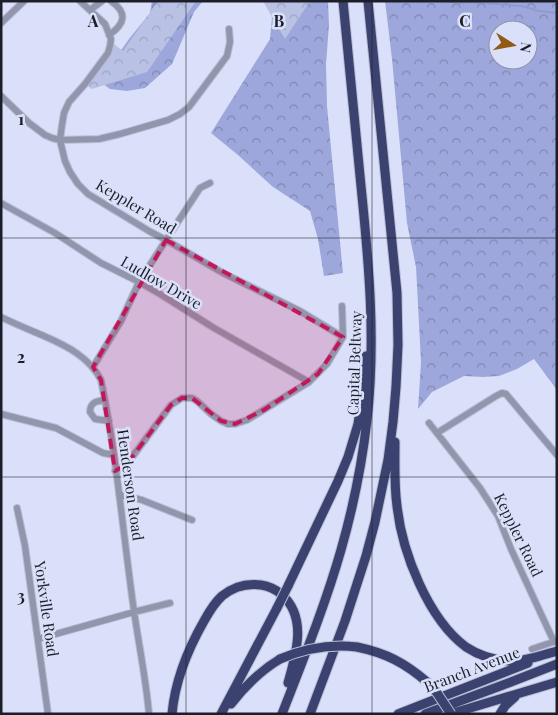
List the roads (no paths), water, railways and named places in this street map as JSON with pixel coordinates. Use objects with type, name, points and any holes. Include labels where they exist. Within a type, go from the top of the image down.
[{"type":"highway","name":"Capital Beltway","points":[[281,714],[332,580],[344,541],[356,486],[367,419],[372,323],[368,258],[343,1]]},
{"type":"highway","points":[[368,1],[397,283],[395,488],[405,546],[412,566],[432,606],[455,637],[467,648],[484,656],[520,661],[556,646]]},
{"type":"highway","points":[[223,714],[288,586],[348,457],[358,424],[363,384],[368,324],[368,258]]},
{"type":"highway","points":[[311,714],[357,588],[375,522],[388,460],[397,368]]},
{"type":"highway","points":[[172,714],[176,689],[189,652],[198,632],[216,602],[234,588],[242,585],[257,584],[271,588],[286,599],[294,611],[298,625],[297,651],[281,714]]},
{"type":"highway","name":"Branch Avenue","points":[[398,714],[556,646]]},
{"type":"highway","points":[[223,714],[243,688],[267,667],[280,659],[318,647],[357,647],[386,655],[402,663],[413,670],[438,693],[451,714],[557,682]]},
{"type":"highway","points":[[425,714],[557,664]]},
{"type":"highway","points":[[500,714],[505,706],[521,693]]},
{"type":"street","points":[[1,23],[24,1]]},
{"type":"street","points":[[80,1],[105,24],[110,35]]},
{"type":"street","points":[[90,10],[102,1]]},
{"type":"street","name":"Keppler Road","points":[[111,1],[122,12],[121,24],[110,35],[108,53],[70,102],[64,113],[60,140],[65,161],[78,184],[88,194],[148,231],[223,274],[300,311],[344,337]]},
{"type":"street","points":[[1,96],[40,132],[60,140],[99,139],[168,120],[189,107],[227,56],[230,42],[229,29]]},
{"type":"street","points":[[93,367],[120,321],[139,282],[200,188],[210,183]]},
{"type":"street","name":"Ludlow Drive","points":[[1,204],[55,233],[100,263],[178,304],[214,328],[309,382]]},
{"type":"street","points":[[115,471],[126,464],[170,406],[182,398],[192,398],[221,421],[235,424],[247,420],[309,382],[327,364],[344,337],[342,306]]},
{"type":"street","name":"Henderson Road","points":[[1,317],[78,353],[93,367],[101,380],[120,494],[134,612],[149,714]]},
{"type":"street","points":[[437,433],[502,393],[506,394],[557,455]]},
{"type":"street","points":[[105,400],[95,402],[90,412],[96,419],[109,421]]},
{"type":"street","points":[[1,414],[56,428],[103,453],[114,456]]},
{"type":"street","name":"Keppler Road","points":[[429,423],[480,488],[498,516],[511,549],[556,646]]},
{"type":"street","points":[[120,494],[142,500],[192,520]]},
{"type":"street","name":"Yorkville Road","points":[[18,508],[48,714]]},
{"type":"street","points":[[38,640],[170,603]]},
{"type":"street","points":[[532,649],[556,646]]},
{"type":"waterway","points":[[446,1],[522,6],[539,11],[557,13]]}]
